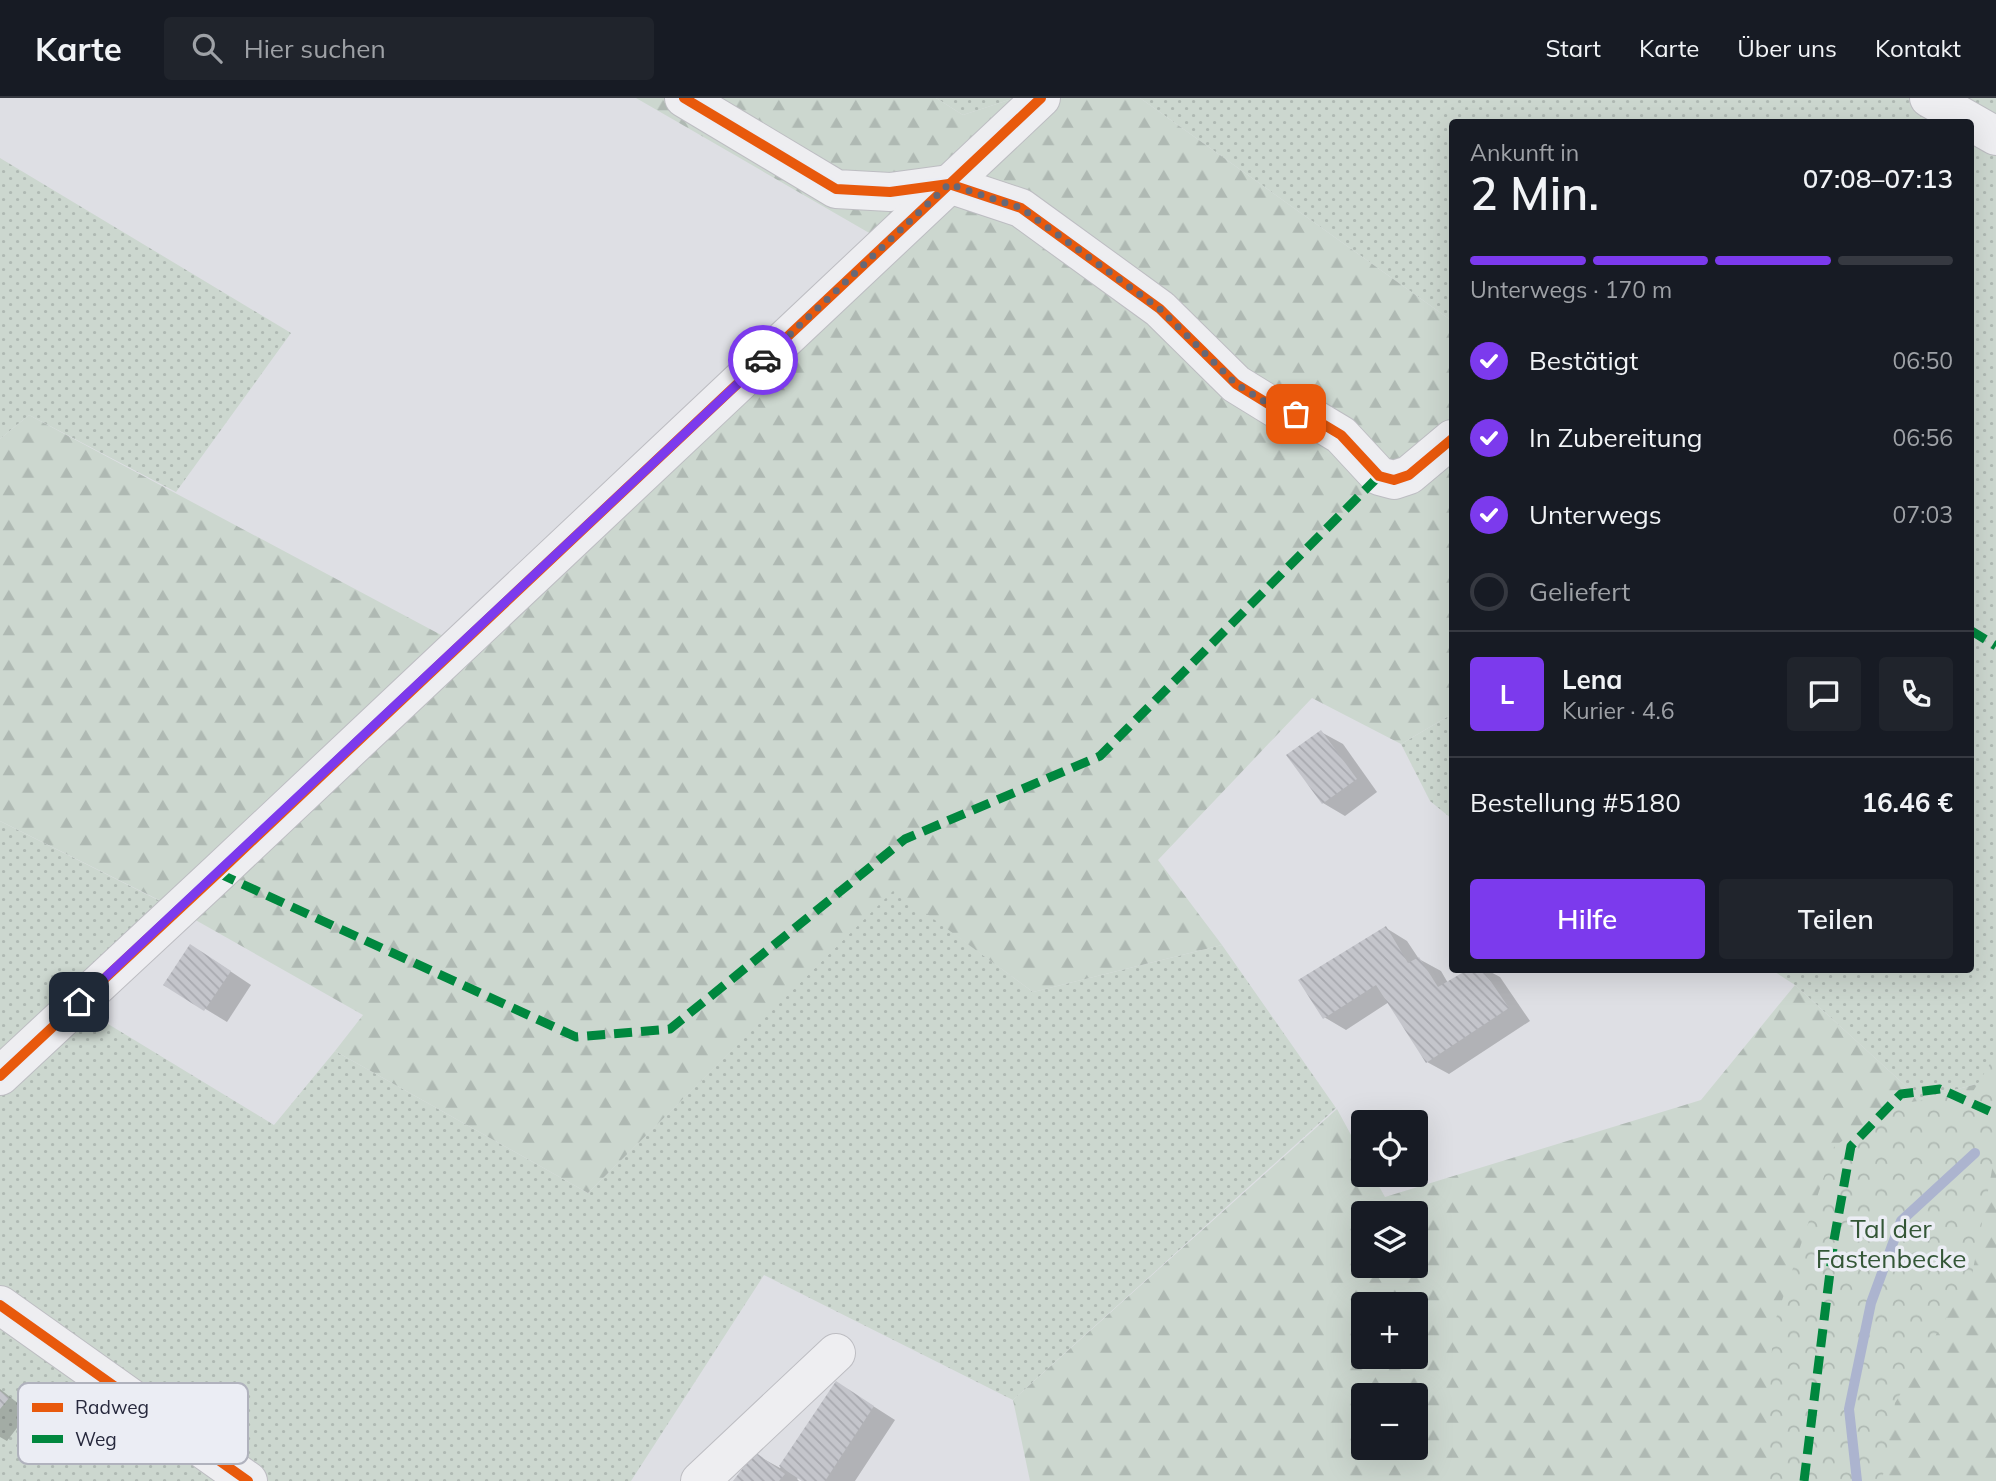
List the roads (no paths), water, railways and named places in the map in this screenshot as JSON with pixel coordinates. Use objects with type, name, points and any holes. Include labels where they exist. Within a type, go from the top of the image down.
[{"type":"street","points":[[684,98],[836,189],[890,192],[949,184],[1021,208],[1160,309],[1236,384],[1275,408],[1316,420],[1341,435],[1379,476],[1394,480],[1409,475],[1449,442]]},
{"type":"street","points":[[0,1076],[1041,98]]},
{"type":"street","points":[[1929,98],[1966,119]]},
{"type":"street","points":[[1974,124],[1996,136]]},
{"type":"street","points":[[0,1306],[109,1383]]},
{"type":"street","points":[[699,1481],[836,1353]]},
{"type":"street","points":[[223,1464],[247,1481]]},
{"type":"waterway","points":[[1857,1481],[1849,1409],[1871,1303],[1901,1221],[1975,1153]]},
{"type":"park label","name":"Tal der Fastenbecke","points":[[1891,1244]]}]
